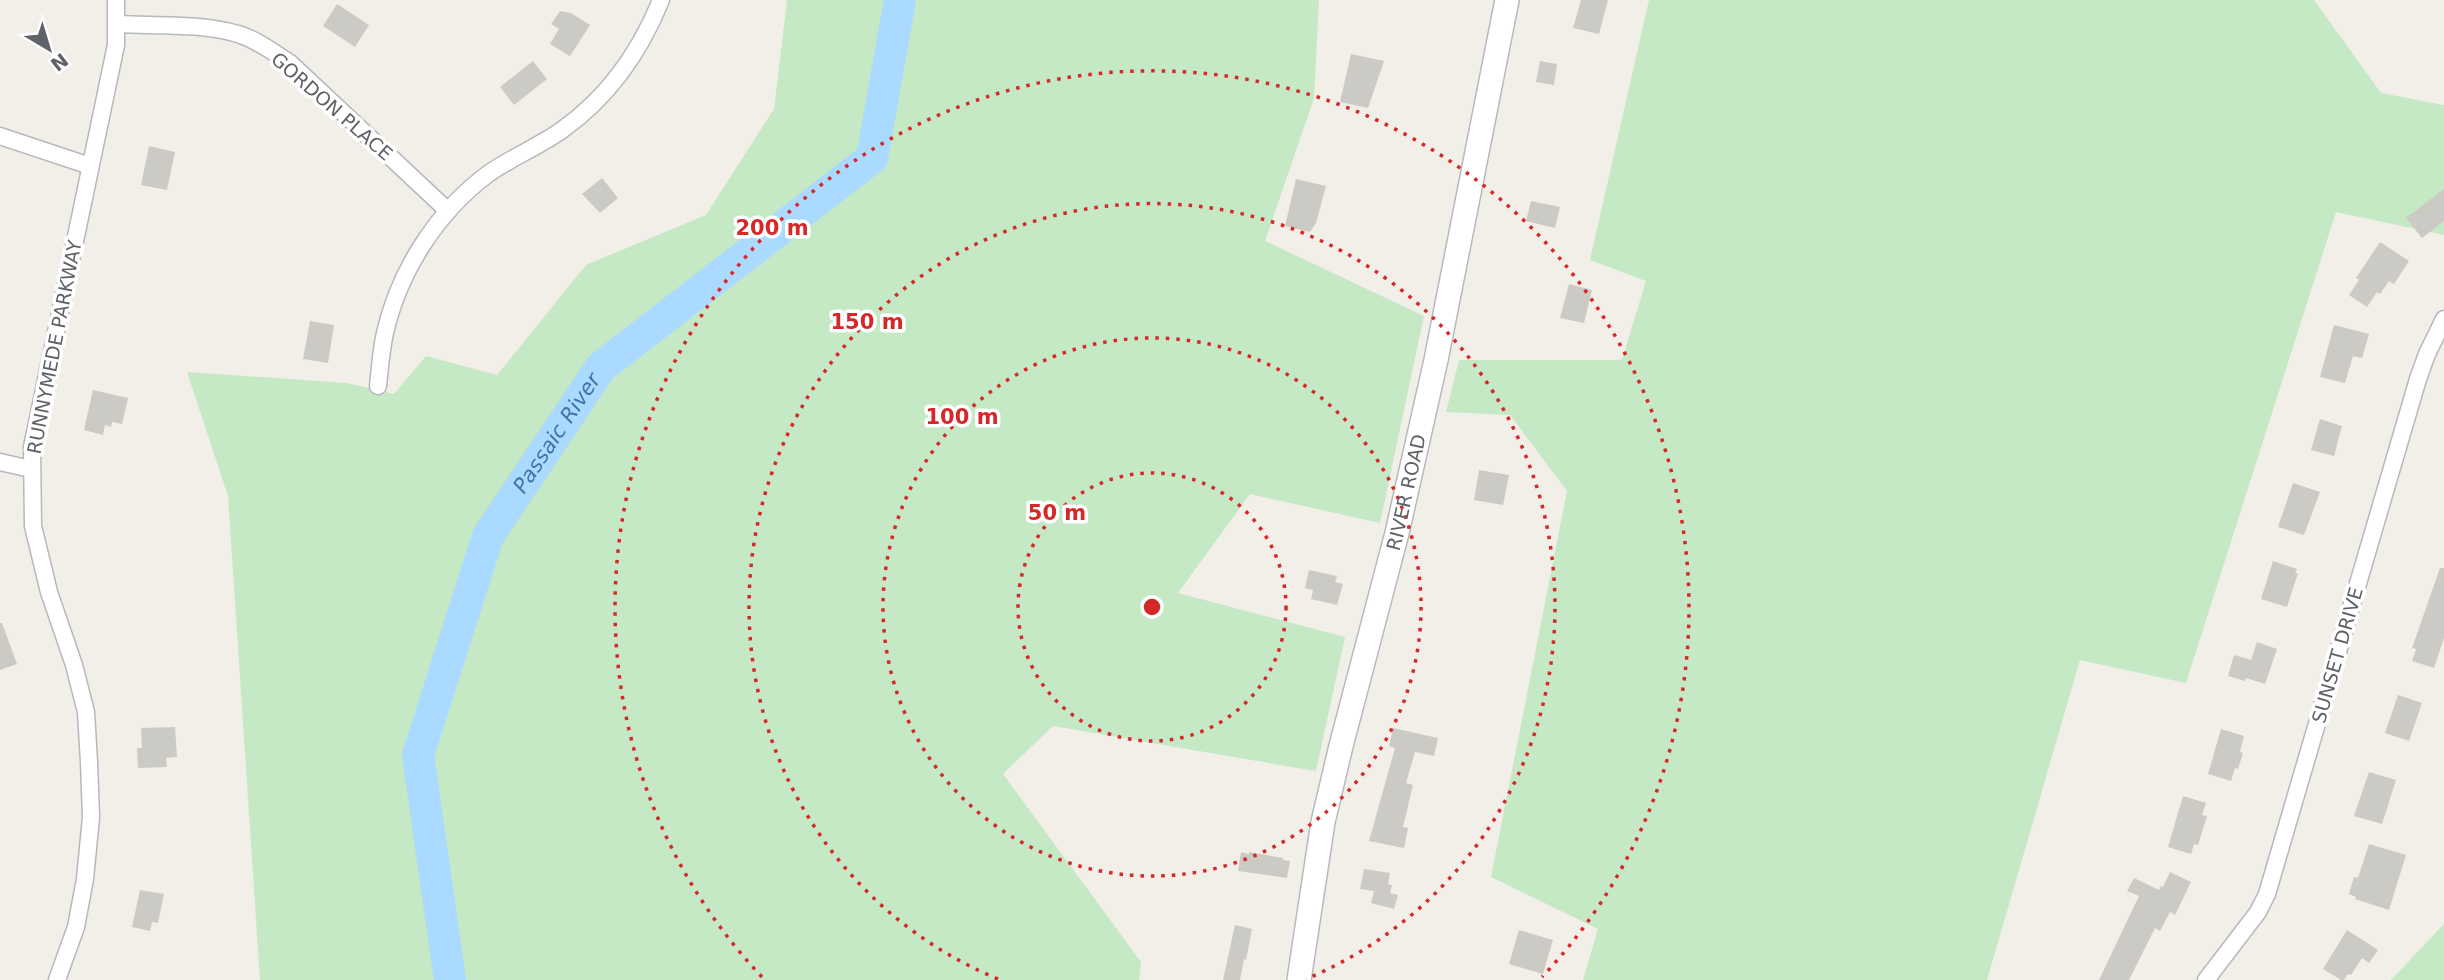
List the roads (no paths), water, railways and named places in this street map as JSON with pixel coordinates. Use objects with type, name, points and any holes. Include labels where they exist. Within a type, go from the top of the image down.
[{"type":"street","name":"RUNNYMEDE PARKWAY","points":[[57,980],[76,927],[92,817],[83,700],[49,592],[33,526],[32,447],[116,45],[116,0]]},
{"type":"street","points":[[378,386],[384,335],[400,287],[428,237],[448,211],[487,175],[562,130],[606,91],[640,44],[661,0]]},
{"type":"street","name":"RIVER ROAD","points":[[1299,980],[1323,822],[1397,533],[1436,360],[1507,0]]},
{"type":"street","name":"GORDON PLACE","points":[[117,24],[216,29],[240,34],[263,46],[290,63],[448,211]]},
{"type":"street","points":[[0,136],[90,166]]},
{"type":"street","name":"SUNSET DRIVE","points":[[2206,980],[2258,912],[2266,894],[2418,379],[2444,319]]},
{"type":"street","points":[[0,462],[31,469]]},
{"type":"waterway","name":"Passaic River","points":[[450,980],[418,755],[488,536],[601,367],[872,158],[900,0]]}]
